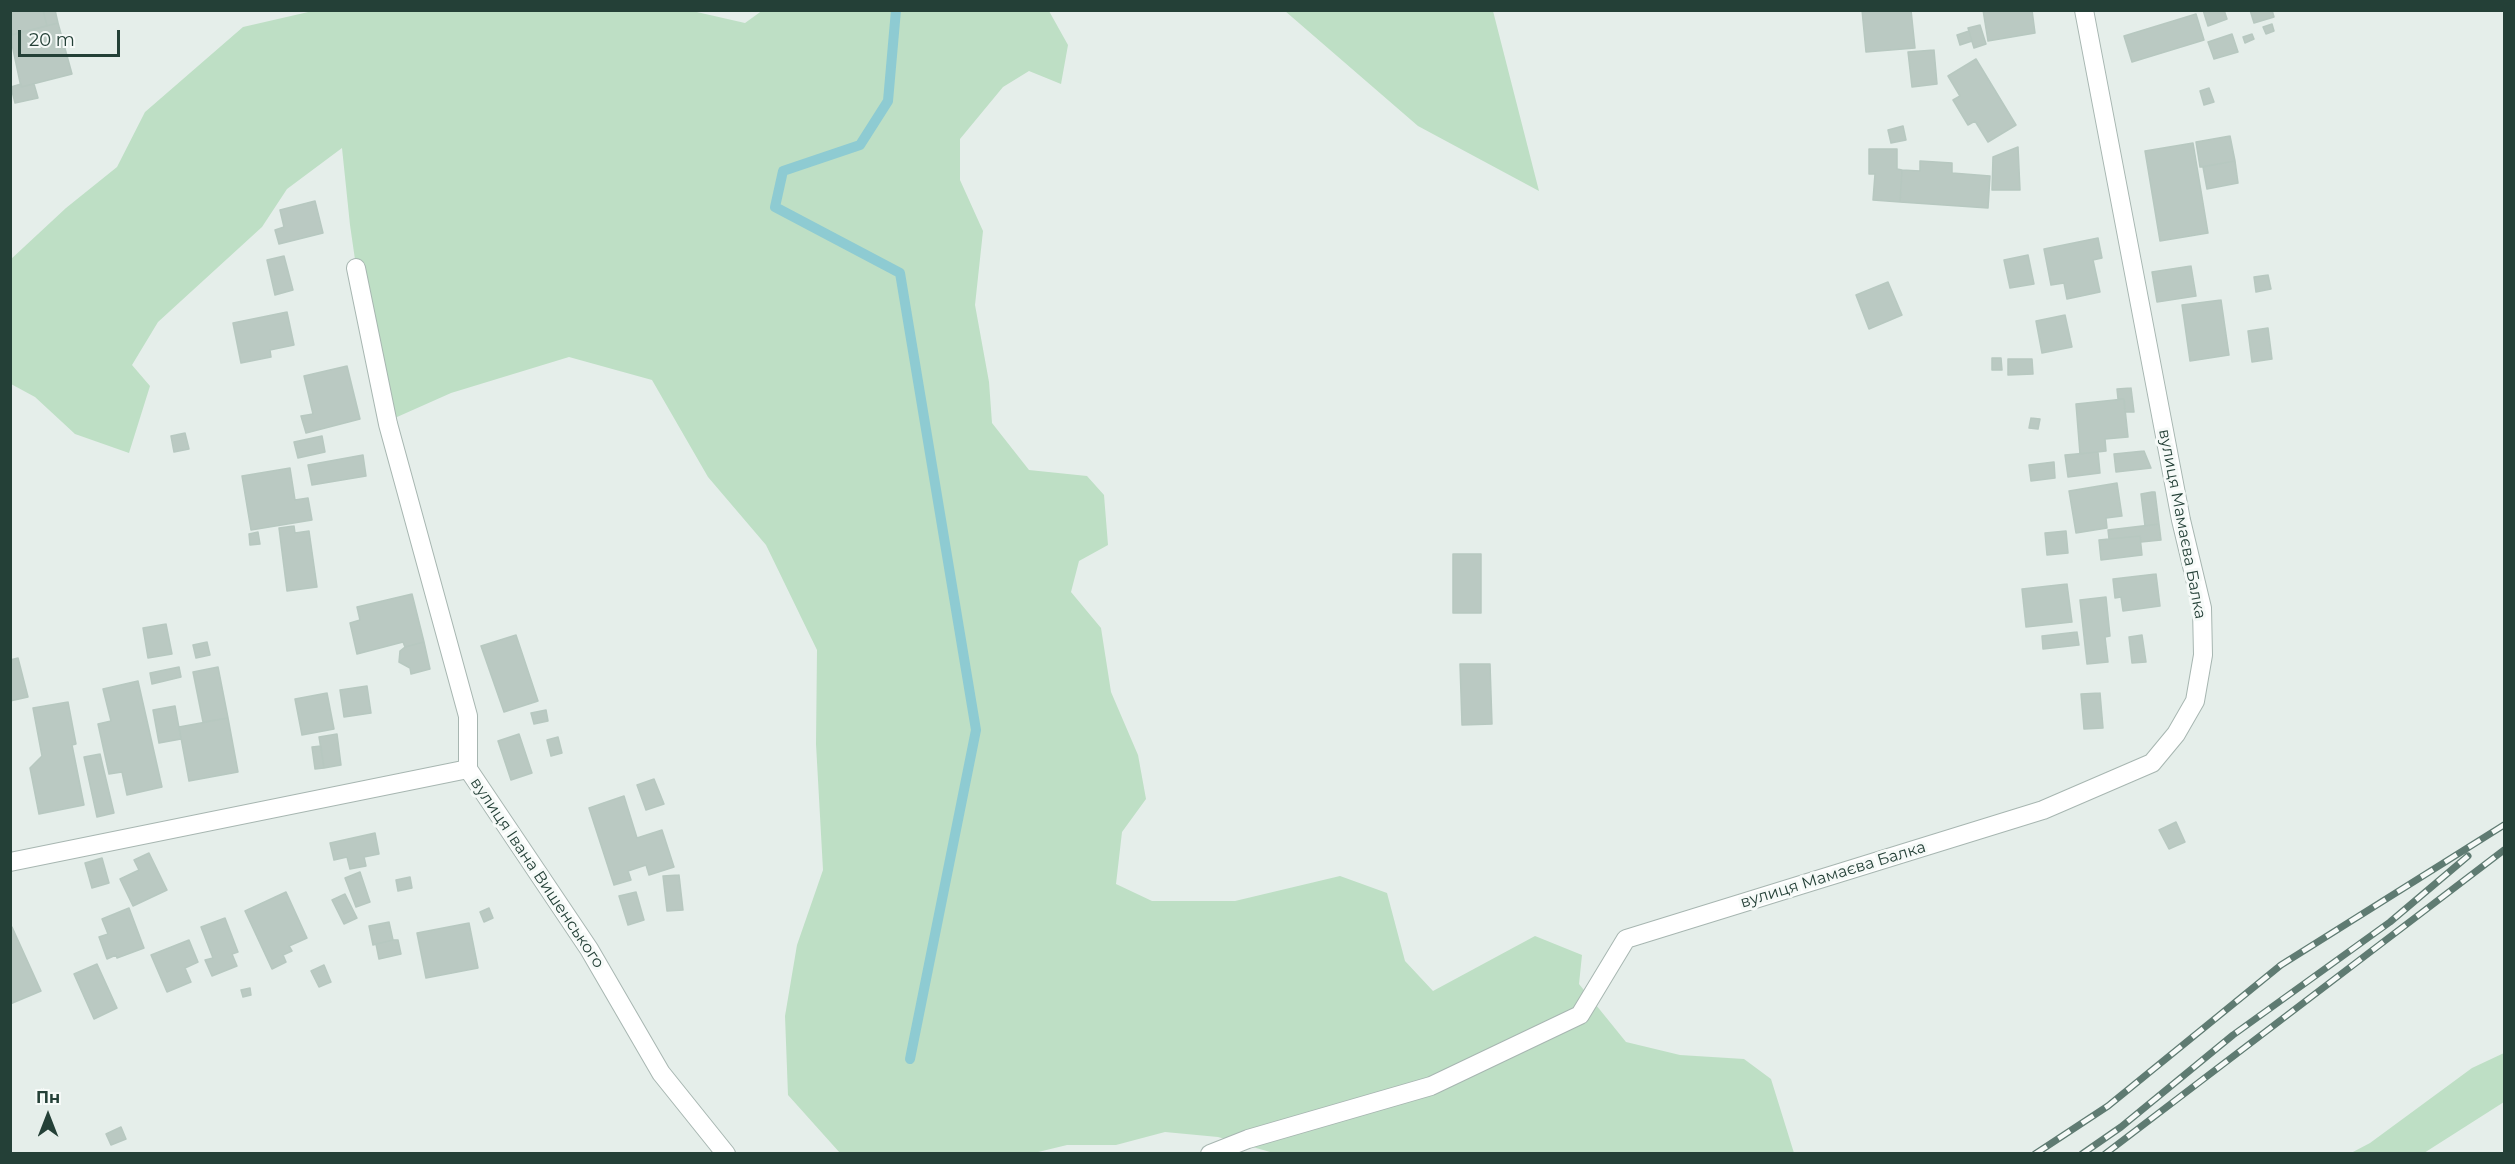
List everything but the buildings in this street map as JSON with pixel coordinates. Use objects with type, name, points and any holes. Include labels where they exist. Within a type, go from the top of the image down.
[{"type":"street","name":"вулиця Мамаєва Балка","points":[[1210,1154],[1248,1139],[1431,1086],[1580,1015],[1626,939],[2043,810],[2152,763],[2176,734],[2195,701],[2203,655],[2202,608],[2181,520],[2084,10]]},
{"type":"street","points":[[356,267],[388,424],[468,716],[468,769]]},
{"type":"street","name":"вулиця Івана Вишенського","points":[[10,862],[468,769],[589,949],[662,1073],[726,1154]]},
{"type":"green space","points":[[317,10],[688,10],[745,23],[763,10],[1049,11],[1068,45],[1061,84],[1029,71],[1003,87],[960,139],[960,180],[983,231],[975,305],[989,382],[992,423],[1029,470],[1087,476],[1104,495],[1108,545],[1079,561],[1071,592],[1101,628],[1111,692],[1138,755],[1146,799],[1122,832],[1116,884],[1152,901],[1235,901],[1340,876],[1387,893],[1405,961],[1433,991],[1535,936],[1582,955],[1579,984],[1626,1042],[1680,1055],[1744,1059],[1771,1079],[1794,1153],[1277,1154],[1218,1137],[1165,1132],[1116,1145],[1067,1145],[1034,1153],[840,1153],[788,1095],[785,1016],[797,945],[823,870],[816,744],[817,650],[766,545],[708,477],[652,380],[569,357],[451,393],[379,425],[350,225],[342,148],[287,189],[262,227],[158,322],[132,365],[150,386],[129,453],[75,434],[35,397],[11,384],[10,260],[66,208],[117,167],[145,112],[243,27]]},
{"type":"green space","points":[[1285,11],[1493,11],[1539,191],[1418,126]]},
{"type":"green space","points":[[2504,1053],[2504,1102],[2424,1153],[2351,1153],[2370,1143],[2472,1068]]},
{"type":"waterway","points":[[896,10],[888,101],[860,145],[783,171],[775,207],[900,273],[976,730],[910,1059]]},
{"type":"railway","points":[[2035,1154],[2108,1106],[2281,965],[2504,825]]},
{"type":"railway","points":[[2105,1154],[2504,850]]},
{"type":"railway","points":[[2082,1154],[2121,1127],[2233,1035],[2390,922],[2468,856]]}]
